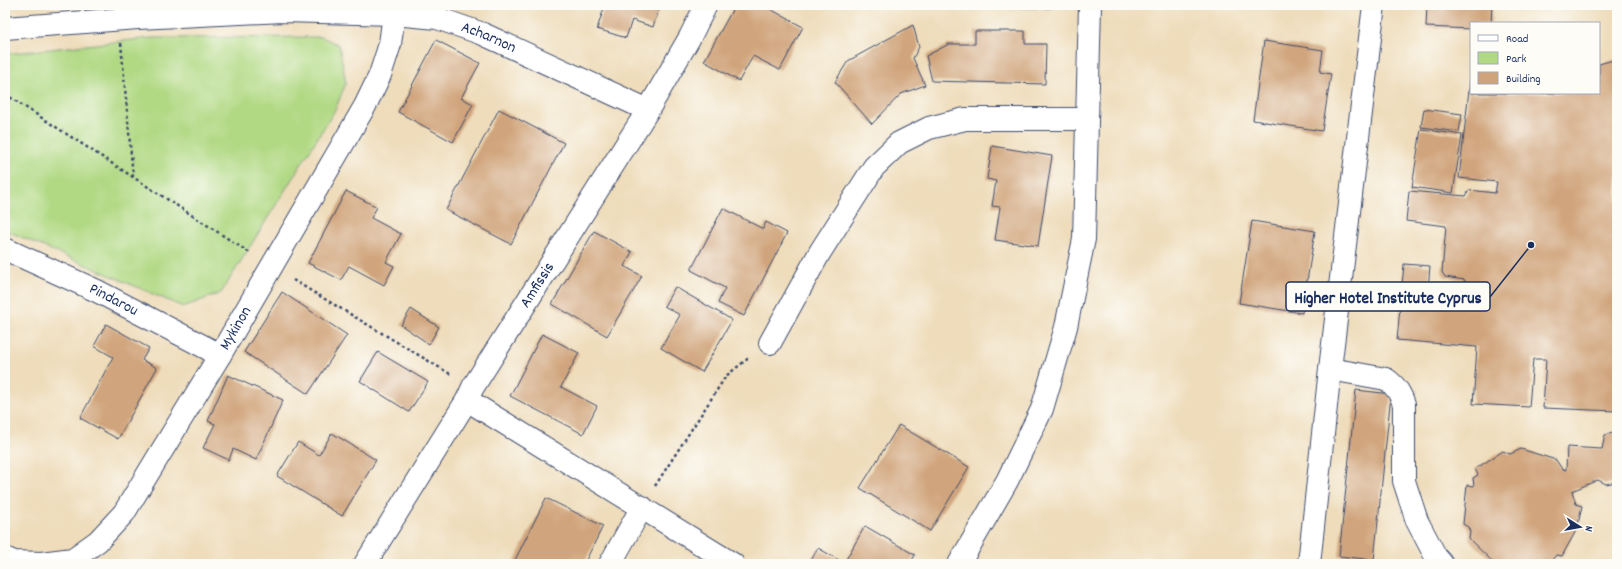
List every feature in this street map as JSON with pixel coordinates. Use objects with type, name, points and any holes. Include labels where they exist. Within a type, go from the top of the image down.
[{"type":"street","name":"Amfissis","points":[[365,564],[648,110],[690,37],[706,5]]},
{"type":"street","points":[[959,564],[1007,481],[1042,408],[1063,334],[1084,239],[1090,5]]},
{"type":"street","points":[[1309,564],[1330,368],[1374,5]]},
{"type":"street","name":"Acharnon","points":[[5,28],[119,19],[283,11],[394,14],[437,18],[483,34],[648,110]]},
{"type":"street","name":"Mykinon","points":[[5,558],[14,562],[41,564],[73,560],[98,542],[124,513],[220,355],[365,106],[380,75],[390,44],[394,14]]},
{"type":"street","points":[[770,343],[820,252],[874,167],[899,143],[929,128],[965,119],[1086,119]]},
{"type":"street","name":"Pindarou","points":[[5,249],[97,291],[220,355]]},
{"type":"street","points":[[1330,368],[1386,380],[1394,384],[1400,393],[1404,404],[1404,481],[1417,521],[1436,557],[1442,564]]},
{"type":"street","points":[[470,394],[642,507],[733,564]]},
{"type":"street","points":[[610,564],[642,507]]},
{"type":"path","points":[[119,19],[133,177]]},
{"type":"path","points":[[5,94],[470,394]]},
{"type":"path","points":[[642,507],[726,376],[770,343]]},
{"type":"green space","points":[[322,37],[339,45],[346,83],[335,110],[221,293],[183,307],[5,230],[5,54],[150,38]]},
{"type":"building","points":[[605,5],[660,5],[653,27],[632,20],[626,38],[597,29]]},
{"type":"building","points":[[735,5],[763,5],[803,27],[780,70],[753,56],[739,81],[704,61]]},
{"type":"building","points":[[954,5],[1051,5],[1051,8],[954,7]]},
{"type":"building","points":[[1427,5],[1492,5],[1491,22],[1470,22],[1470,29],[1426,27]]},
{"type":"building","points":[[913,25],[919,47],[913,58],[925,85],[901,94],[872,124],[835,82],[848,61]]},
{"type":"building","points":[[975,31],[1025,31],[1025,44],[1046,44],[1045,84],[932,81],[926,56],[949,44],[975,44]]},
{"type":"building","points":[[436,40],[480,63],[461,98],[473,104],[453,142],[398,112]]},
{"type":"building","points":[[1264,41],[1323,50],[1320,72],[1331,74],[1322,131],[1253,120]]},
{"type":"building","points":[[1617,59],[1617,411],[1543,408],[1546,359],[1533,359],[1529,407],[1473,404],[1477,347],[1397,340],[1404,264],[1430,266],[1428,289],[1445,290],[1444,301],[1463,302],[1465,280],[1445,277],[1442,272],[1446,226],[1406,221],[1409,191],[1466,196],[1469,190],[1495,193],[1497,182],[1459,178],[1470,81],[1470,94],[1600,94],[1600,64]]},
{"type":"building","points":[[499,109],[564,143],[511,244],[446,210]]},
{"type":"building","points":[[1424,109],[1462,114],[1459,132],[1421,127]]},
{"type":"building","points":[[1421,129],[1462,135],[1453,193],[1412,187]]},
{"type":"building","points":[[992,146],[1052,156],[1038,246],[995,240],[1000,207],[992,206],[996,181],[987,179]]},
{"type":"building","points":[[346,191],[377,207],[371,218],[401,234],[386,262],[394,266],[384,285],[349,266],[341,280],[308,263]]},
{"type":"building","points":[[723,208],[763,229],[766,222],[787,233],[744,316],[718,303],[725,288],[691,270]]},
{"type":"building","points":[[1252,221],[1315,231],[1302,313],[1239,303]]},
{"type":"building","points":[[594,231],[632,252],[624,266],[642,276],[607,336],[552,304]]},
{"type":"building","points":[[675,287],[732,320],[702,372],[661,348],[680,315],[664,306]]},
{"type":"building","points":[[282,292],[347,335],[308,394],[244,352]]},
{"type":"building","points":[[411,309],[439,327],[429,344],[401,325]]},
{"type":"building","points":[[106,324],[149,348],[142,360],[157,368],[118,439],[80,418],[113,357],[94,346]]},
{"type":"building","points":[[542,334],[579,353],[561,387],[597,406],[583,434],[510,396]]},
{"type":"building","points":[[378,352],[428,382],[409,412],[360,381]]},
{"type":"building","points":[[228,375],[283,400],[256,460],[233,449],[229,460],[203,448],[215,424],[208,421]]},
{"type":"building","points":[[1356,390],[1391,394],[1374,560],[1339,556]]},
{"type":"building","points":[[899,425],[969,467],[930,531],[860,488]]},
{"type":"building","points":[[1617,432],[1617,482],[1606,484],[1598,480],[1572,491],[1576,504],[1582,506],[1577,529],[1562,556],[1556,555],[1549,564],[1494,563],[1469,539],[1470,532],[1468,527],[1463,524],[1467,485],[1474,486],[1473,478],[1478,475],[1475,469],[1503,451],[1510,454],[1521,449],[1556,460],[1562,469],[1566,470],[1567,447],[1602,449],[1605,435]]},
{"type":"building","points":[[332,433],[376,460],[342,516],[277,476],[298,442],[319,455]]},
{"type":"building","points":[[546,498],[603,526],[584,564],[513,564]]},
{"type":"building","points":[[865,526],[915,555],[910,564],[809,564],[818,548],[844,563]]},
{"type":"place","name":"Higher Hotel Institute Cyprus","points":[[1531,245]]}]
